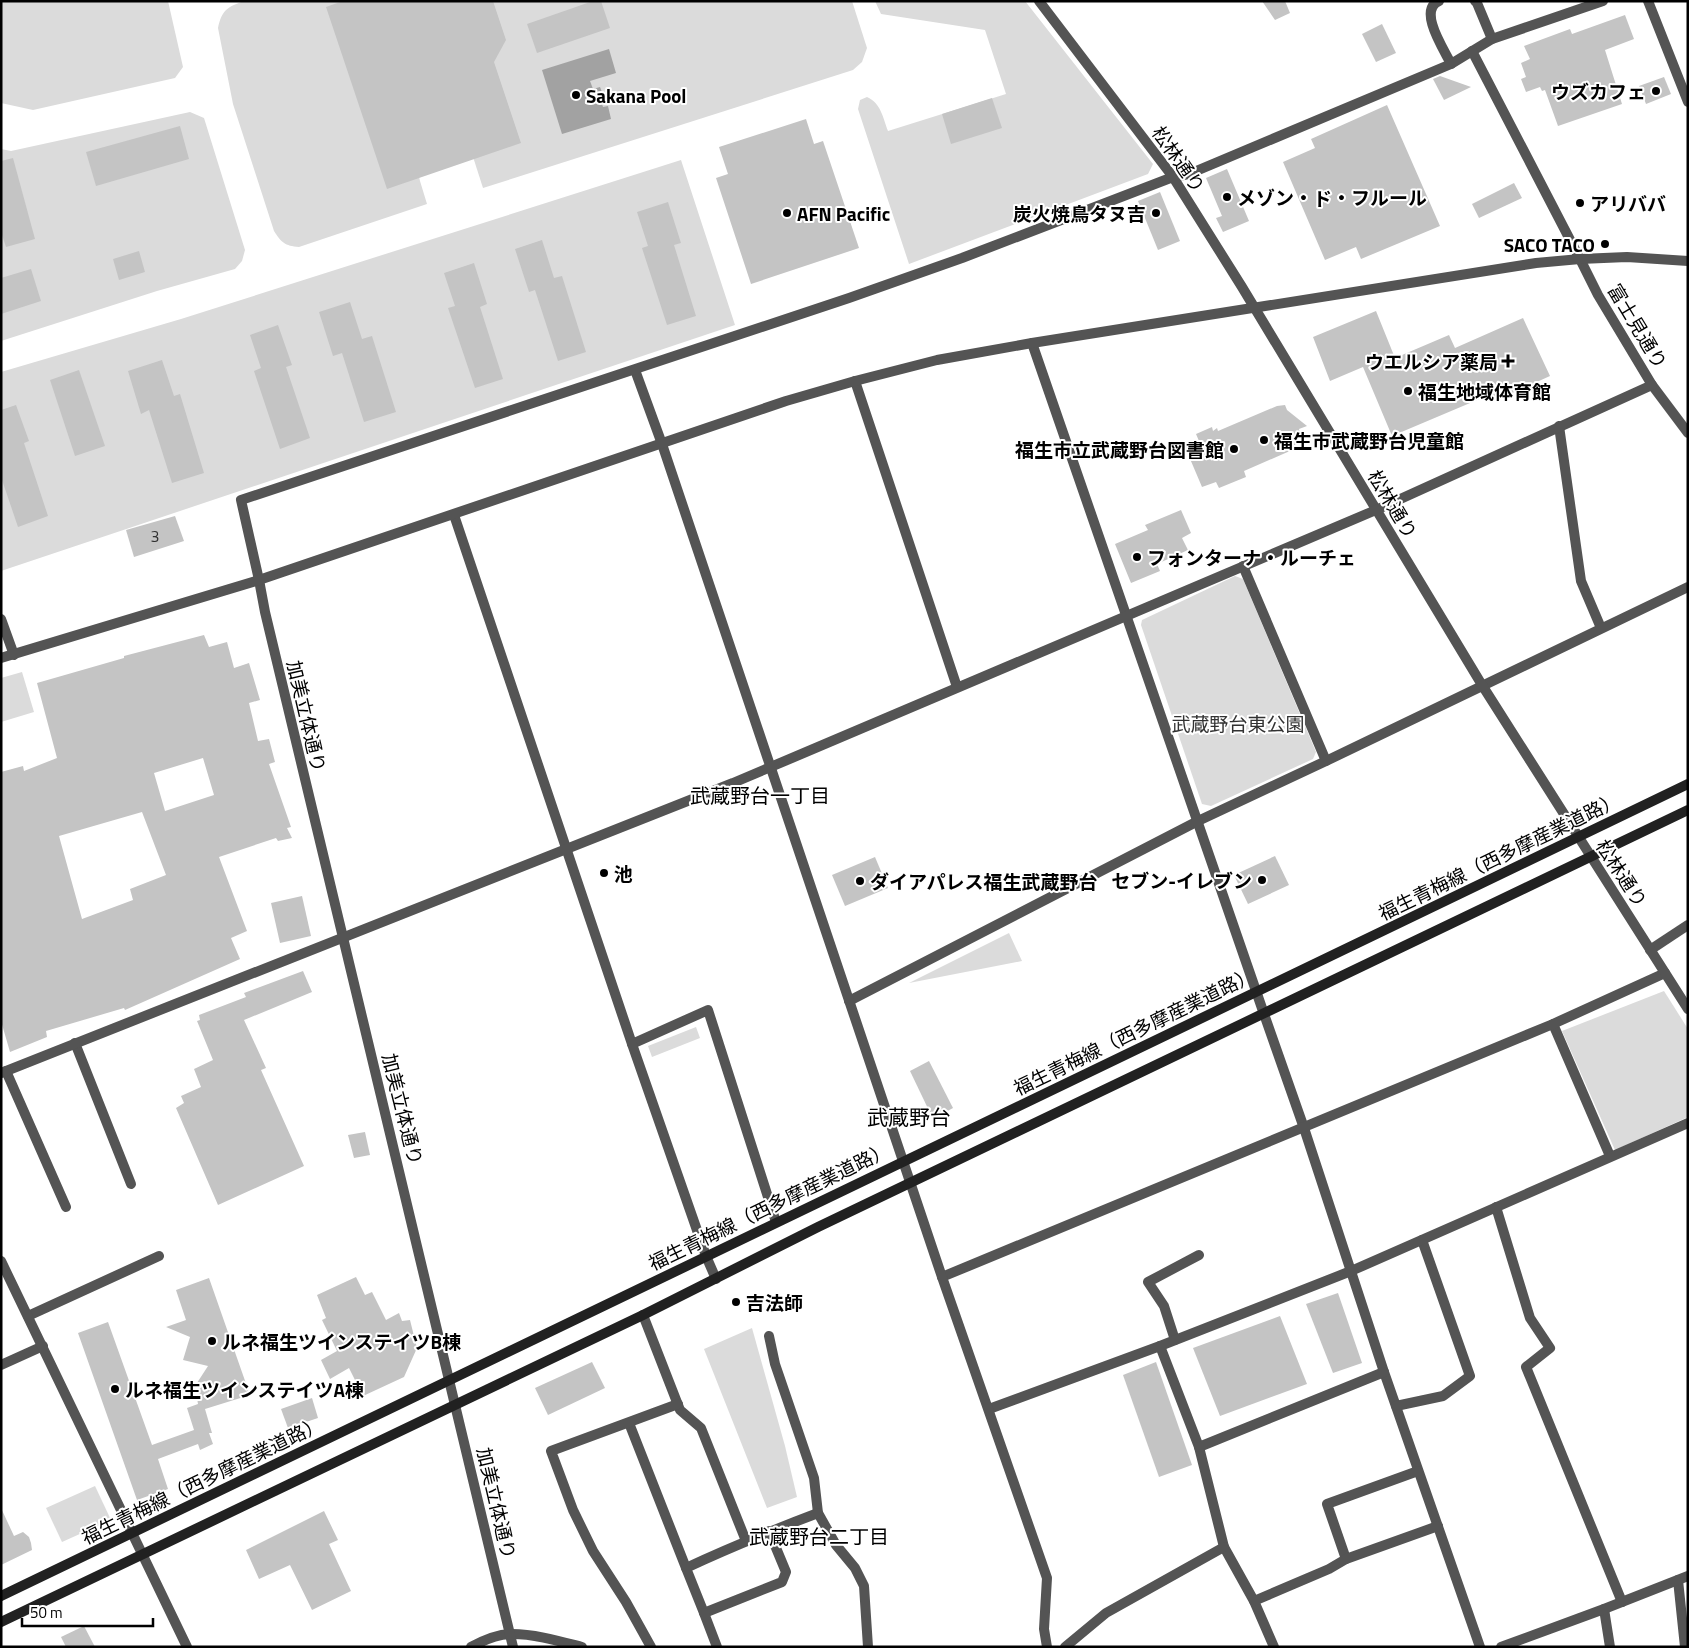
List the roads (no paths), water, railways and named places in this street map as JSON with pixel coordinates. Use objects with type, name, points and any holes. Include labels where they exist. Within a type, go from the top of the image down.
[{"type":"main road","name":"福生青梅線（西多摩産業道路）","points":[[1,1596],[1688,784]]},
{"type":"main road","points":[[1,1622],[643,1315],[912,1183],[1688,810]]},
{"type":"street","name":"松林通り","points":[[1039,1],[1173,177],[1254,307],[1482,685],[1577,838],[1592,856],[1688,1009]]},
{"type":"street","points":[[1439,1],[1431,10],[1432,26],[1451,64]]},
{"type":"street","points":[[1475,1],[1492,38]]},
{"type":"street","points":[[1047,1647],[1044,1629],[1047,1578],[942,1276],[662,444],[635,370],[962,258],[1173,177],[1189,174],[1451,64],[1492,38],[1603,1]]},
{"type":"street","points":[[1648,1],[1688,102]]},
{"type":"street","name":"富士見通り","points":[[1472,51],[1598,295],[1652,385],[1688,433]]},
{"type":"street","points":[[1,658],[259,580],[786,401],[937,360],[1032,343],[1528,264],[1627,257],[1688,260]]},
{"type":"street","points":[[1032,343],[1304,1128],[1384,1372],[1480,1647]]},
{"type":"street","name":"加美立体通り","points":[[513,1647],[280,679],[241,500],[635,370]]},
{"type":"street","points":[[855,381],[957,687]]},
{"type":"street","points":[[66,1207],[4,1072],[770,767],[1376,510],[1652,385]]},
{"type":"street","points":[[1559,426],[1581,581],[1601,628]]},
{"type":"street","points":[[454,515],[632,1044],[706,1256],[716,1279]]},
{"type":"street","points":[[1243,566],[1326,761]]},
{"type":"street","points":[[849,1001],[1198,821],[1688,586]]},
{"type":"street","points":[[1,619],[14,654]]},
{"type":"street","points":[[1650,950],[1688,925]]},
{"type":"street","points":[[942,1276],[1553,1024],[1665,973]]},
{"type":"street","points":[[632,1044],[708,1010],[776,1222]]},
{"type":"street","points":[[1553,1024],[1610,1156]]},
{"type":"street","points":[[75,1043],[131,1184]]},
{"type":"street","points":[[989,1409],[1160,1346],[1351,1271],[1688,1123]]},
{"type":"street","points":[[1496,1207],[1530,1318],[1550,1348],[1526,1367],[1622,1602]]},
{"type":"street","points":[[1396,1406],[1443,1396],[1470,1376],[1422,1240]]},
{"type":"street","points":[[1175,1340],[1164,1306],[1148,1282],[1199,1255]]},
{"type":"street","points":[[28,1316],[159,1256]]},
{"type":"street","points":[[1,1262],[187,1647]]},
{"type":"street","points":[[643,1315],[680,1410],[701,1428],[746,1541]]},
{"type":"street","points":[[769,1336],[775,1364],[814,1478],[818,1513],[836,1545],[855,1568],[864,1586],[868,1647]]},
{"type":"street","points":[[1,1364],[42,1346]]},
{"type":"street","points":[[1160,1346],[1199,1447],[1224,1547],[1254,1601],[1274,1647]]},
{"type":"street","points":[[1199,1447],[1384,1372]]},
{"type":"street","points":[[651,1647],[626,1602],[593,1551],[573,1510],[551,1451],[678,1404]]},
{"type":"street","points":[[629,1422],[717,1647]]},
{"type":"street","points":[[1346,1560],[1327,1504],[1418,1472]]},
{"type":"street","points":[[686,1568],[769,1531],[818,1513]]},
{"type":"street","points":[[1254,1601],[1346,1560],[1438,1526]]},
{"type":"street","points":[[704,1613],[782,1582],[786,1572],[769,1531]]},
{"type":"street","points":[[1064,1647],[1106,1613],[1224,1547]]},
{"type":"street","points":[[1501,1647],[1683,1578],[1685,1647]]},
{"type":"street","points":[[1604,1609],[1610,1647]]},
{"type":"street","points":[[471,1647],[481,1642],[510,1634],[539,1636],[582,1647]]},
{"type":"place","name":"ウズカフェ","points":[[1656,91]]},
{"type":"place","name":"Sakana Pool","points":[[576,95]]},
{"type":"place","name":"メゾン・ド・フルール","points":[[1227,197]]},
{"type":"place","name":"アリババ","points":[[1580,203]]},
{"type":"place","name":"AFN Pacific","points":[[787,213]]},
{"type":"place","name":"炭火焼鳥タヌ吉","points":[[1156,213]]},
{"type":"place","name":"SACO TACO","points":[[1605,244]]},
{"type":"place","name":"ウエルシア薬局","points":[[1508,361]]},
{"type":"place","name":"福生地域体育館","points":[[1408,391]]},
{"type":"place","name":"福生市武蔵野台児童館","points":[[1264,440]]},
{"type":"place","name":"福生市立武蔵野台図書館","points":[[1234,449]]},
{"type":"place","name":"フォンターナ・ルーチェ","points":[[1137,557]]},
{"type":"place","name":"池","points":[[604,873]]},
{"type":"place","name":"セブン-イレブン","points":[[1262,880]]},
{"type":"place","name":"ダイアパレス福生武蔵野台","points":[[860,881]]},
{"type":"place","name":"吉法師","points":[[736,1302]]},
{"type":"place","name":"ルネ福生ツインステイツB棟","points":[[212,1341]]},
{"type":"place","name":"ルネ福生ツインステイツA棟","points":[[115,1389]]},
{"type":"district","name":"武蔵野台一丁目","points":[[760,795]]},
{"type":"district","name":"武蔵野台","points":[[909,1117]]},
{"type":"district","name":"武蔵野台二丁目","points":[[819,1536]]},
{"type":"park label","name":"武蔵野台東公園","points":[[1238,723]]}]
